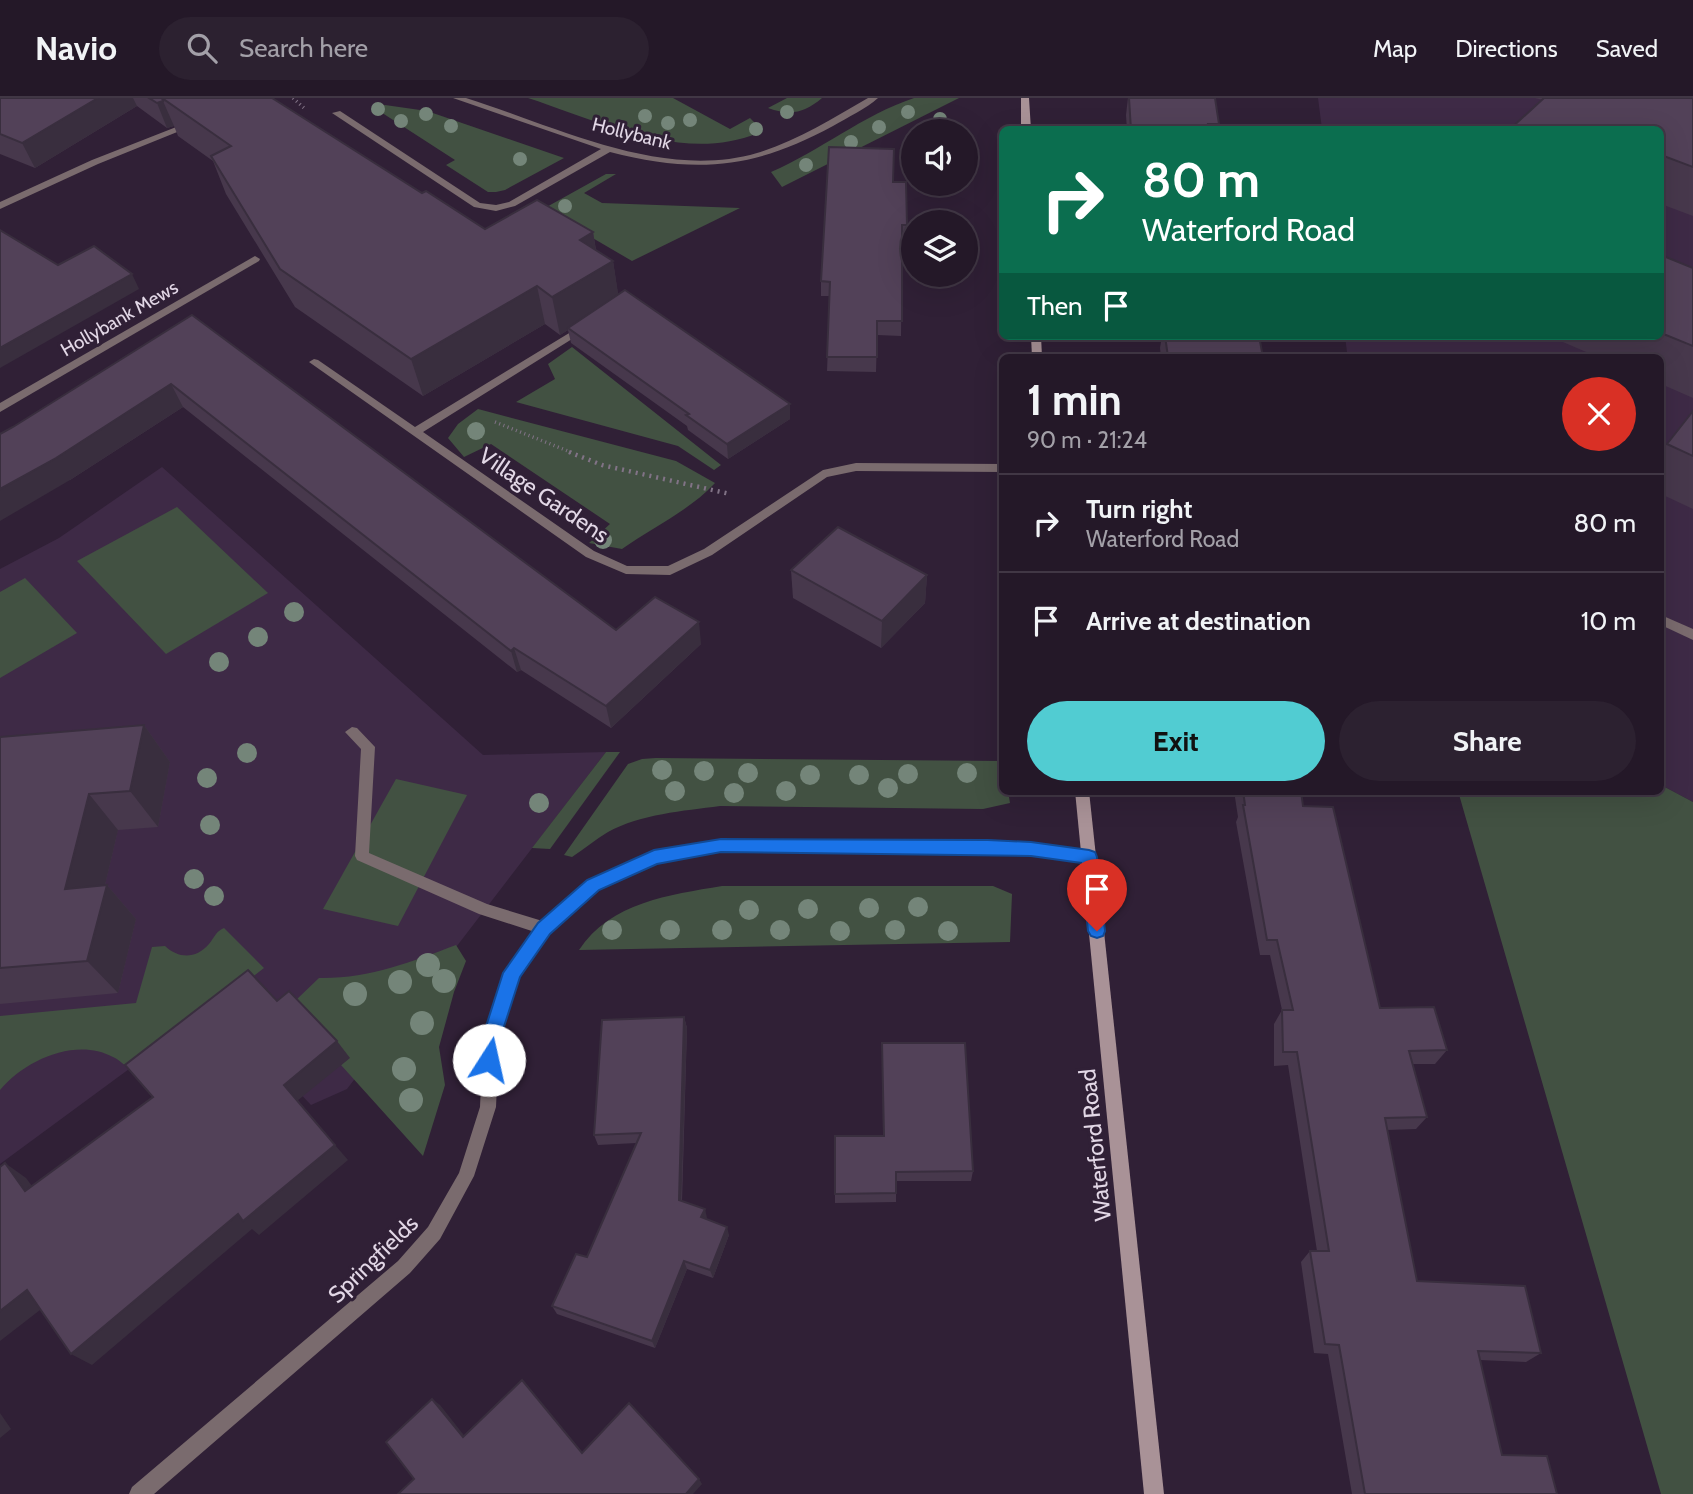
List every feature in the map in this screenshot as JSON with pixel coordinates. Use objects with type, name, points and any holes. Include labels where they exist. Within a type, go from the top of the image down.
[{"type":"main road","points":[[1025,98],[1026,126]]},
{"type":"main road","name":"Waterford Road","points":[[1082,795],[1154,1494]]},
{"type":"street","name":"Hollybank","points":[[457,98],[653,160],[698,163],[742,159],[801,138],[874,98]]},
{"type":"street","points":[[337,113],[477,205],[496,208],[512,204],[610,148]]},
{"type":"street","points":[[0,206],[95,162],[204,119]]},
{"type":"street","name":"Hollybank Mews","points":[[0,408],[255,259]]},
{"type":"street","points":[[415,432],[598,318]]},
{"type":"street","name":"Village Gardens","points":[[314,362],[590,554],[626,570],[670,571],[708,552],[822,474],[845,470],[999,468]]},
{"type":"street","points":[[1664,621],[1693,635]]},
{"type":"street","points":[[352,732],[368,747],[362,856],[484,909],[544,928]]},
{"type":"street","name":"Springfields","points":[[139,1494],[404,1267],[435,1233],[466,1176],[488,1107],[491,1039],[512,973],[544,928],[593,885],[654,857],[721,845],[988,846],[1089,857]]},
{"type":"path","name":"Village Gardens","points":[[461,403],[481,416],[602,465],[726,492],[767,512]]},
{"type":"shaded area","points":[[1318,98],[1693,98],[1693,802],[1664,787],[1664,354],[1351,354],[1347,352],[1346,340],[1664,340],[1664,126],[1322,126]]},
{"type":"shaded area","points":[[162,467],[483,755],[606,752],[347,1089],[311,1105],[216,1005],[0,1164],[0,569],[59,538]]},
{"type":"green space","points":[[528,98],[673,98],[730,129],[750,118],[759,127],[758,133],[729,141],[700,144],[671,142],[612,127]]},
{"type":"green space","points":[[787,98],[822,98],[797,112],[768,108]]},
{"type":"green space","points":[[914,98],[959,98],[917,119],[901,119],[901,127],[782,187],[771,172],[859,123]]},
{"type":"green space","points":[[385,105],[427,111],[564,158],[505,190],[488,192],[446,165],[455,160],[373,107]]},
{"type":"green space","points":[[606,174],[616,174],[584,193],[602,203],[740,208],[632,261],[543,209]]},
{"type":"green space","points":[[572,347],[721,465],[714,470],[678,446],[516,402],[555,379],[548,364]]},
{"type":"green space","points":[[478,409],[676,461],[715,483],[682,510],[622,549],[589,543],[610,524],[491,444],[464,457],[448,438],[458,424]]},
{"type":"green space","points":[[177,507],[268,593],[166,654],[77,561]]},
{"type":"green space","points":[[25,578],[77,633],[0,678],[0,592]]},
{"type":"green space","points":[[606,752],[620,752],[550,849],[532,848]]},
{"type":"green space","points":[[642,759],[999,761],[999,795],[1009,795],[1010,803],[983,809],[720,806],[634,821],[608,832],[572,857],[564,855],[628,764]]},
{"type":"green space","points":[[396,779],[467,795],[398,926],[323,909]]},
{"type":"green space","points":[[1664,787],[1693,802],[1693,1494],[1661,1494],[1459,795],[1664,795]]},
{"type":"green space","points":[[722,886],[993,886],[1012,894],[1010,942],[579,950],[607,921],[624,911],[662,898]]},
{"type":"green space","points":[[224,928],[264,968],[131,1070],[116,1058],[99,1051],[68,1051],[37,1061],[23,1069],[0,1090],[0,1016],[136,1003],[152,947],[165,946],[182,955],[193,955],[204,949]]},
{"type":"green space","points":[[456,945],[466,961],[454,992],[439,1047],[445,1085],[423,1156],[341,1065],[349,1058],[295,1001],[319,978],[372,972]]},
{"type":"building","points":[[0,98],[98,98],[22,143],[0,134]]},
{"type":"building","points":[[149,98],[162,98],[163,101],[157,103]]},
{"type":"building","points":[[162,98],[272,98],[422,193],[426,191],[485,229],[537,200],[593,232],[580,240],[613,261],[552,297],[537,286],[411,359],[280,269],[211,156],[231,146]]},
{"type":"building","points":[[1129,98],[1215,98],[1219,124],[1131,126]]},
{"type":"building","points":[[1544,98],[1693,98],[1693,167],[1664,156],[1664,126],[1513,126]]},
{"type":"building","points":[[829,147],[894,149],[893,182],[901,182],[901,196],[906,196],[907,210],[901,210],[902,321],[877,321],[877,357],[827,357],[830,282],[821,281]]},
{"type":"building","points":[[0,230],[58,265],[94,246],[132,274],[0,348]]},
{"type":"building","points":[[1664,256],[1693,268],[1693,346],[1664,334]]},
{"type":"building","points":[[625,290],[790,404],[727,444],[568,328]]},
{"type":"building","points":[[192,315],[616,630],[655,597],[699,622],[606,706],[514,648],[511,651],[171,384],[56,458],[0,489],[0,434]]},
{"type":"building","points":[[1166,340],[1260,340],[1262,354],[1168,354]]},
{"type":"building","points":[[1693,411],[1693,456],[1667,444]]},
{"type":"building","points":[[838,527],[927,575],[882,621],[791,570]]},
{"type":"building","points":[[144,725],[130,791],[89,794],[65,889],[107,885],[87,961],[0,968],[0,737]]},
{"type":"building","points":[[1244,795],[1302,795],[1303,806],[1333,807],[1380,1008],[1434,1007],[1447,1050],[1409,1051],[1427,1117],[1385,1118],[1417,1281],[1525,1286],[1541,1353],[1478,1351],[1502,1455],[1547,1456],[1557,1494],[1365,1494],[1339,1345],[1325,1344],[1310,1251],[1329,1251],[1297,1052],[1283,1052],[1282,1010],[1293,1010],[1277,940],[1267,940]]},
{"type":"building","points":[[248,970],[277,1001],[289,991],[337,1041],[284,1085],[335,1145],[243,1221],[238,1214],[71,1354],[27,1290],[0,1311],[0,1167],[5,1163],[25,1191],[153,1097],[125,1065]]},
{"type":"building","points":[[684,1017],[679,1200],[705,1209],[701,1217],[727,1227],[710,1270],[684,1261],[652,1341],[552,1306],[576,1254],[587,1257],[641,1133],[594,1135],[602,1020]]},
{"type":"building","points":[[882,1043],[965,1043],[973,1171],[896,1172],[896,1193],[835,1194],[835,1136],[884,1136]]},
{"type":"building","points":[[522,1380],[582,1453],[629,1403],[699,1479],[686,1494],[398,1494],[414,1479],[386,1442],[432,1399],[463,1437]]},
{"type":"route","points":[[489,1060],[491,1039],[512,973],[544,928],[593,885],[654,857],[721,845],[988,846],[1089,857],[1097,931]]}]
